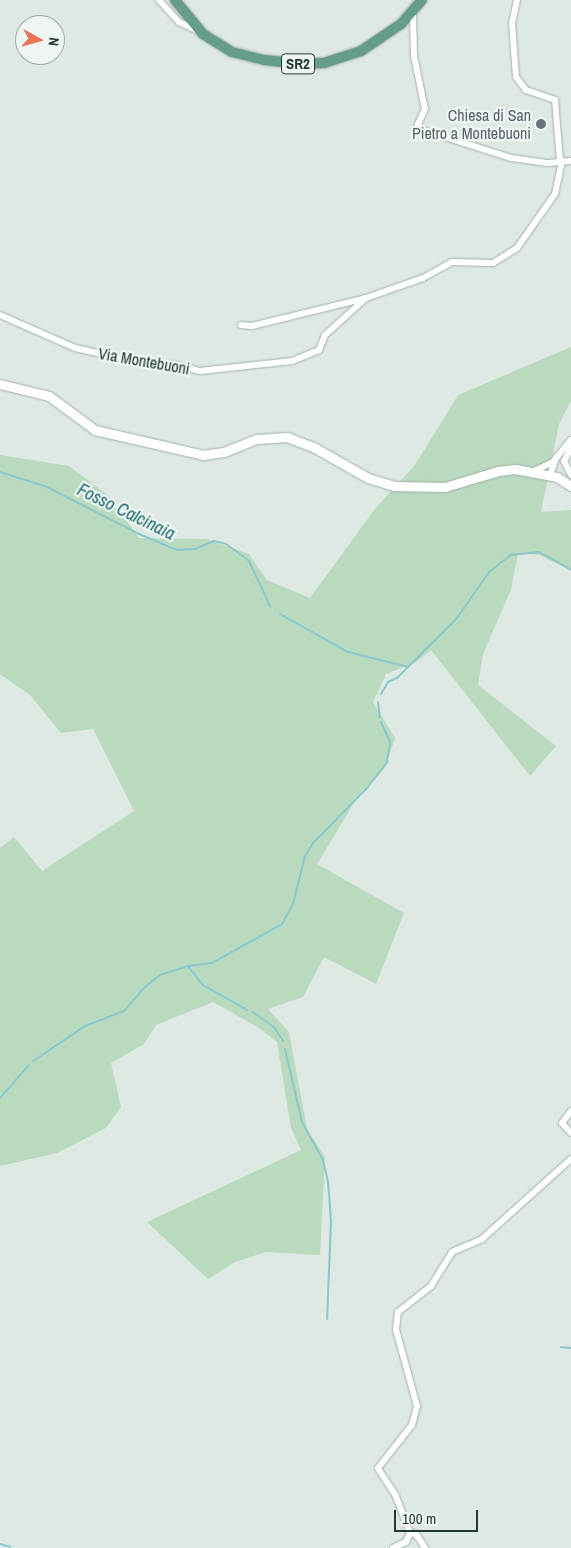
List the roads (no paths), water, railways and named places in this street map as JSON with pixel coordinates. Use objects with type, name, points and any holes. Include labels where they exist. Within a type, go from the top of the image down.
[{"type":"main road","name":"SR2","points":[[175,0],[203,34],[246,56],[303,64],[324,63],[361,51],[388,34],[413,13],[422,0]]},
{"type":"main road","points":[[0,384],[49,396],[95,430],[203,456],[224,452],[257,439],[287,437],[303,442],[379,482],[419,489],[445,487],[506,469],[550,474],[561,478],[571,486]]},
{"type":"street","points":[[159,0],[180,22],[203,34]]},
{"type":"street","name":"Via Montebuoni","points":[[0,315],[75,348],[142,363],[200,371],[264,366],[309,356],[319,350],[325,335],[366,298],[423,278],[452,262],[493,263],[517,248],[555,194],[561,161],[555,100],[526,90],[516,77],[512,23],[517,0]]},
{"type":"street","points":[[413,13],[414,56],[425,109],[418,124],[420,129],[511,158],[548,163],[571,161]]},
{"type":"street","points":[[241,325],[252,326],[366,298]]},
{"type":"street","points":[[550,474],[555,462],[571,443]]},
{"type":"street","points":[[571,443],[564,461],[571,475]]},
{"type":"street","points":[[534,471],[555,462]]},
{"type":"street","points":[[555,462],[561,478]]},
{"type":"street","points":[[571,1111],[562,1123],[571,1133]]},
{"type":"street","points":[[393,1548],[406,1542],[410,1533],[396,1496],[378,1468],[399,1443],[416,1416],[417,1406],[396,1330],[398,1312],[431,1286],[452,1252],[482,1239],[571,1159]]},
{"type":"street","points":[[410,1533],[416,1534],[425,1548]]},
{"type":"waterway","name":"Fosso Calcinaia","points":[[0,472],[47,487],[139,534],[177,550],[195,549],[214,541],[226,544],[249,561],[270,606]]},
{"type":"waterway","points":[[381,694],[388,682],[397,678],[457,618],[489,572],[511,555],[539,552],[571,570]]},
{"type":"waterway","name":"Fosso Calcinaia","points":[[280,614],[348,652],[408,667]]},
{"type":"waterway","points":[[378,702],[380,718]]},
{"type":"waterway","points":[[33,1061],[85,1026],[124,1011],[144,988],[160,975],[188,966],[212,963],[282,924],[293,904],[305,856],[313,843],[367,788],[387,762],[390,742],[381,722]]},
{"type":"waterway","points":[[188,966],[203,985],[247,1010]]},
{"type":"waterway","points":[[253,1012],[274,1027],[283,1041]]},
{"type":"waterway","points":[[285,1049],[302,1122],[323,1160],[328,1181],[331,1221],[327,1319]]},
{"type":"waterway","points":[[0,1098],[29,1065]]},
{"type":"waterway","points":[[561,1347],[571,1348]]},
{"type":"waterway","points":[[0,1544],[11,1547]]},
{"type":"place","name":"Chiesa di San Pietro a Montebuoni","points":[[541,124]]}]
